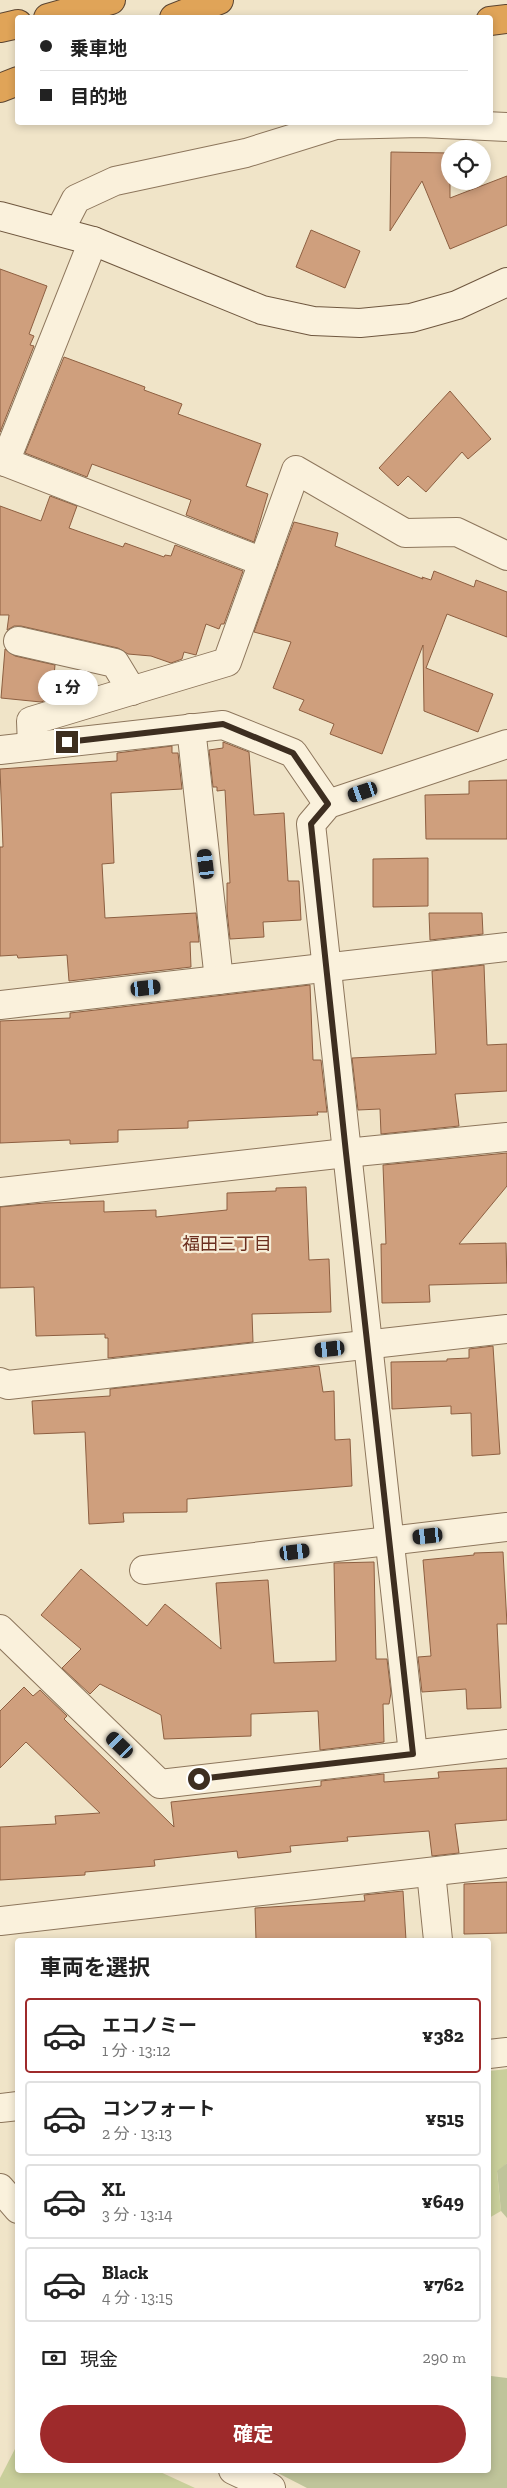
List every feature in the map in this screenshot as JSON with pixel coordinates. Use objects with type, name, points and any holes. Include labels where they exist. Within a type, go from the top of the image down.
[{"type":"highway","points":[[58,15],[111,0]]},
{"type":"highway","points":[[182,15],[219,0]]},
{"type":"highway","points":[[493,21],[507,19]]},
{"type":"highway","points":[[0,28],[15,25]]},
{"type":"highway","points":[[0,88],[15,82]]},
{"type":"highway","points":[[0,98],[15,97]]},
{"type":"street","points":[[60,230],[76,199],[115,181],[246,153],[336,125]]},
{"type":"street","points":[[450,125],[507,127]]},
{"type":"street","points":[[0,216],[60,230],[93,241],[262,310],[313,321],[360,323],[410,318],[457,304],[507,282]]},
{"type":"street","points":[[93,241],[2,461],[263,562]]},
{"type":"street","points":[[32,746],[31,721],[227,662],[296,470],[405,533],[458,532],[507,556]]},
{"type":"street","points":[[18,641],[115,663],[132,691]]},
{"type":"street","points":[[0,750],[223,724],[293,753],[328,804]]},
{"type":"street","points":[[191,728],[219,980]]},
{"type":"street","points":[[413,1754],[311,824],[328,804],[506,740]]},
{"type":"street","points":[[0,1005],[507,947]]},
{"type":"street","points":[[0,1192],[507,1137]]},
{"type":"street","points":[[0,1382],[8,1385],[507,1329]]},
{"type":"street","points":[[144,1570],[507,1527]]},
{"type":"street","points":[[0,1629],[160,1784],[507,1744]]},
{"type":"street","points":[[0,1921],[507,1863]]},
{"type":"street","points":[[431,1872],[438,1938]]},
{"type":"street","points":[[491,2054],[507,2052]]},
{"type":"street","points":[[0,2108],[15,2106]]},
{"type":"street","points":[[0,2188],[15,2206]]},
{"type":"street","points":[[238,2473],[271,2488]]},
{"type":"green space","points":[[507,2069],[507,2163],[497,2172],[501,2211],[491,2217],[491,2071]]},
{"type":"green space","points":[[507,2163],[507,2218],[501,2211],[497,2171]]},
{"type":"green space","points":[[491,2376],[507,2378],[507,2488],[307,2488],[278,2473],[491,2473]]},
{"type":"green space","points":[[15,2449],[15,2473],[162,2473],[195,2488],[0,2488],[0,2478]]},
{"type":"building","points":[[391,152],[441,153],[441,190],[450,190],[450,198],[471,190],[491,190],[491,182],[507,176],[507,225],[450,249],[422,181],[390,231]]},
{"type":"building","points":[[311,230],[360,251],[345,288],[296,267]]},
{"type":"building","points":[[0,269],[47,286],[29,334],[34,336],[30,345],[34,346],[0,432]]},
{"type":"building","points":[[64,357],[145,387],[144,390],[182,404],[178,414],[261,444],[246,486],[268,494],[254,542],[186,515],[191,500],[92,464],[87,477],[25,453]]},
{"type":"building","points":[[450,391],[491,439],[468,459],[462,452],[426,492],[408,476],[398,486],[379,468]]},
{"type":"building","points":[[50,496],[77,506],[69,528],[123,547],[125,543],[164,557],[165,555],[171,556],[175,545],[243,571],[224,624],[221,624],[219,629],[206,624],[196,655],[184,652],[182,659],[171,663],[151,656],[128,654],[118,648],[21,626],[14,626],[7,630],[9,615],[0,615],[0,506],[41,521]]},
{"type":"building","points":[[294,522],[338,533],[335,546],[423,579],[422,577],[431,580],[434,571],[474,587],[476,580],[507,592],[507,637],[447,614],[426,668],[493,694],[478,732],[424,711],[423,645],[382,754],[330,734],[334,724],[299,710],[304,700],[273,688],[291,642],[254,632]]},
{"type":"building","points":[[5,649],[15,656],[55,665],[52,698],[41,702],[1,698]]},
{"type":"building","points":[[223,742],[249,752],[254,815],[284,813],[288,881],[299,881],[301,920],[263,922],[264,937],[230,939],[227,911],[227,883],[230,883],[225,790],[217,791],[217,787],[213,787],[209,750],[223,748]]},
{"type":"building","points":[[172,746],[172,753],[178,753],[182,789],[111,793],[114,863],[102,864],[105,918],[196,913],[199,942],[190,942],[191,967],[69,981],[67,955],[18,958],[17,955],[0,956],[0,847],[3,847],[0,769],[117,761],[117,753]]},
{"type":"building","points":[[507,780],[507,839],[426,839],[425,795],[469,794],[469,781]]},
{"type":"building","points":[[428,858],[428,906],[373,907],[373,859]]},
{"type":"building","points":[[429,913],[482,913],[483,934],[430,940]]},
{"type":"building","points":[[484,965],[487,1045],[507,1044],[507,1091],[455,1094],[459,1126],[381,1134],[380,1109],[358,1110],[352,1058],[436,1054],[432,971]]},
{"type":"building","points":[[310,985],[313,1060],[321,1060],[327,1112],[317,1112],[318,1115],[188,1121],[188,1128],[118,1130],[118,1142],[70,1144],[70,1140],[0,1143],[0,1021],[70,1018],[70,1013]]},
{"type":"building","points":[[507,1153],[507,1186],[459,1244],[506,1243],[507,1283],[429,1285],[430,1302],[382,1303],[381,1244],[386,1244],[383,1165]]},
{"type":"building","points":[[306,1187],[309,1260],[329,1259],[331,1312],[252,1314],[253,1342],[108,1358],[108,1338],[105,1338],[105,1334],[36,1336],[34,1287],[0,1288],[0,1207],[104,1201],[104,1212],[156,1210],[156,1217],[227,1210],[227,1193],[276,1191],[276,1188]]},
{"type":"building","points":[[493,1346],[500,1454],[472,1456],[471,1413],[451,1414],[451,1406],[392,1409],[391,1362],[447,1361],[447,1359],[469,1358],[469,1349]]},
{"type":"building","points":[[319,1366],[323,1392],[334,1391],[335,1440],[350,1439],[352,1486],[187,1499],[187,1512],[123,1513],[124,1522],[89,1524],[85,1432],[34,1434],[32,1401],[110,1396],[110,1389]]},
{"type":"building","points":[[503,1552],[507,1624],[497,1624],[501,1708],[467,1709],[466,1689],[422,1692],[418,1657],[431,1656],[423,1560],[474,1555],[474,1553]]},
{"type":"building","points":[[374,1562],[376,1659],[387,1659],[391,1693],[389,1704],[383,1704],[384,1742],[320,1750],[318,1711],[251,1714],[251,1736],[164,1739],[161,1715],[100,1684],[90,1694],[62,1668],[81,1649],[41,1615],[81,1569],[147,1626],[165,1604],[221,1649],[216,1583],[268,1580],[274,1663],[336,1661],[334,1563]]},
{"type":"building","points":[[24,1687],[33,1696],[40,1690],[67,1716],[64,1719],[174,1827],[171,1802],[321,1786],[321,1781],[384,1774],[384,1782],[439,1778],[438,1772],[507,1768],[507,1820],[455,1824],[459,1853],[432,1856],[429,1831],[347,1837],[348,1841],[290,1846],[291,1852],[238,1858],[237,1851],[154,1860],[155,1866],[85,1872],[85,1875],[0,1880],[0,1827],[56,1824],[55,1816],[100,1813],[26,1742],[0,1768],[0,1711]]},
{"type":"building","points":[[507,1882],[507,1933],[464,1934],[464,1884]]},
{"type":"building","points":[[403,1891],[406,1938],[256,1938],[255,1908],[365,1901],[364,1895]]},
{"type":"district","name":"福田三丁目","points":[[227,1244]]},
{"type":"route","points":[[67,742],[223,724],[293,753],[328,804],[311,824],[413,1754],[199,1779]]}]
